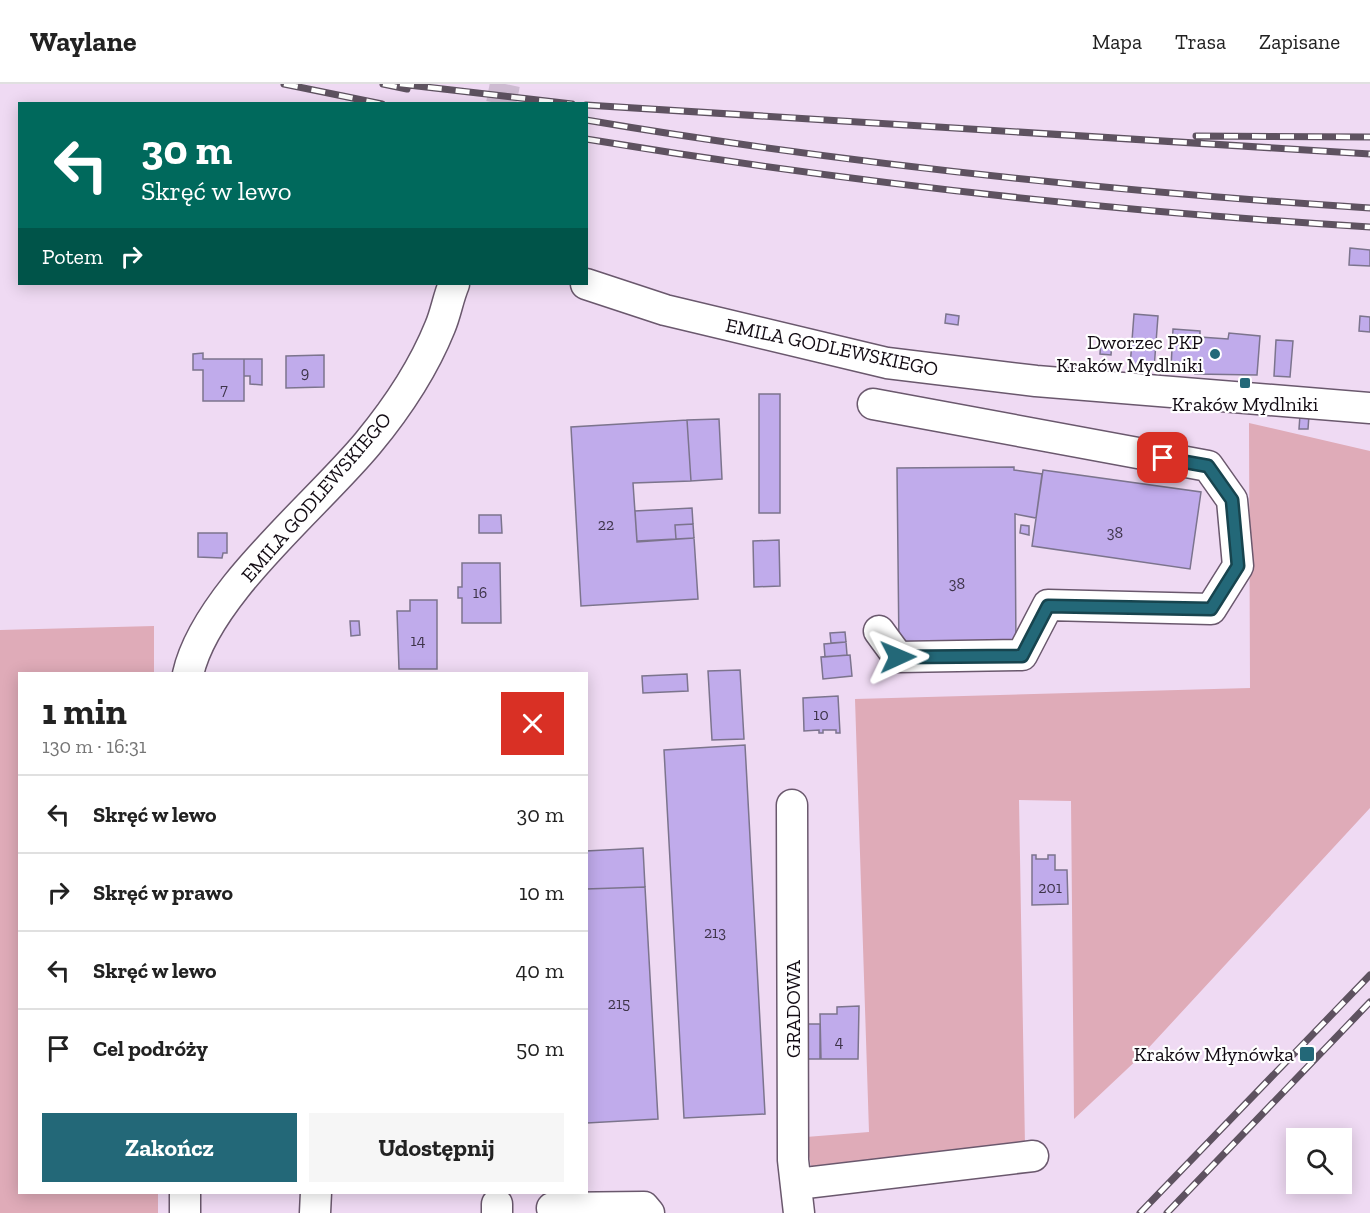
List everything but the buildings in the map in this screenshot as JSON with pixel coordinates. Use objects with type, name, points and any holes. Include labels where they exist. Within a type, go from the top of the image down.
[{"type":"street","name":"EMILA GODLEWSKIEGO","points":[[188,672],[193,652],[213,618],[251,570],[368,444],[404,395],[435,340],[454,285]]},
{"type":"street","name":"EMILA GODLEWSKIEGO","points":[[588,285],[665,310],[887,363],[965,375],[1370,408]]},
{"type":"street","points":[[795,342],[817,363]]},
{"type":"street","points":[[873,404],[1208,466],[1232,500],[1238,566],[1211,609],[1048,606],[1022,656],[898,657],[879,631]]},
{"type":"street","name":"GRADOWA","points":[[792,805],[794,1160],[798,1199]]},
{"type":"street","points":[[798,1199],[1033,1156]]},
{"type":"street","points":[[185,1194],[185,1213]]},
{"type":"street","points":[[315,1213],[316,1194]]},
{"type":"street","points":[[552,1208],[644,1207],[649,1213]]},
{"type":"shaded area","points":[[1249,423],[1370,451],[1370,808],[1142,1055],[1074,1119],[1071,801],[1019,800],[1025,1146],[811,1168],[806,1137],[869,1132],[855,699],[1250,688]]},
{"type":"shaded area","points":[[154,626],[154,672],[18,672],[18,1194],[158,1194],[158,1213],[0,1213],[0,630]]},
{"type":"tunnel","points":[[501,102],[505,84]]},
{"type":"railway","points":[[284,84],[372,102]]},
{"type":"railway","points":[[383,84],[407,89]]},
{"type":"railway","points":[[400,84],[555,102]]},
{"type":"railway","points":[[588,105],[1370,154]]},
{"type":"railway","points":[[588,120],[781,150],[977,174],[1174,193],[1370,208]]},
{"type":"railway","points":[[1196,136],[1370,137]]},
{"type":"railway","points":[[588,139],[781,169],[977,193],[1173,213],[1370,227]]},
{"type":"railway","points":[[1140,1213],[1370,975]]},
{"type":"railway","points":[[1167,1213],[1370,1002]]},
{"type":"place","name":"Dworzec PKP Kraków Mydlniki","points":[[1215,354]]},
{"type":"place","name":"Kraków Mydlniki","points":[[1245,383]]},
{"type":"place","name":"Kraków Młynówka","points":[[1307,1054]]},
{"type":"route","points":[[898,657],[1022,656],[1048,606],[1211,609],[1238,566],[1232,500],[1208,466],[1163,458]]}]
